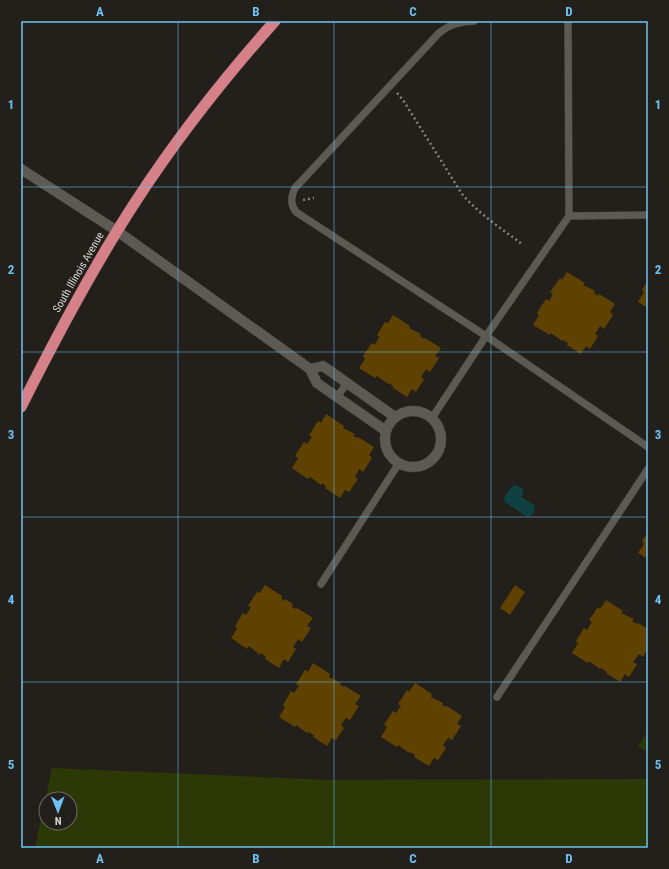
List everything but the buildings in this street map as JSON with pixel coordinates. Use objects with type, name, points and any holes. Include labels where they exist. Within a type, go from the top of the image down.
[{"type":"highway","points":[[117,231],[157,170],[205,104],[275,21]]},
{"type":"highway","name":"South Illinois Avenue","points":[[21,407],[48,353],[117,231]]},
{"type":"street","name":"South Illinois Avenue","points":[[21,169],[117,231]]},
{"type":"street","points":[[117,231],[310,369],[317,383],[386,431]]},
{"type":"street","points":[[310,369],[323,366],[395,417]]},
{"type":"street","points":[[413,411],[423,413],[432,418],[438,426],[441,436],[441,445],[437,454],[422,466],[412,467],[402,465],[392,459],[387,450],[385,441],[386,431],[390,422],[404,412],[413,411]]},
{"type":"lane","points":[[474,21],[454,24],[445,28],[439,33],[295,188],[292,202],[293,208],[296,212],[486,336],[648,447]]},
{"type":"lane","points":[[432,418],[486,336],[569,216],[568,21]]},
{"type":"lane","points":[[569,216],[648,215]]},
{"type":"lane","points":[[337,397],[347,383]]},
{"type":"lane","points":[[321,584],[399,463]]},
{"type":"lane","points":[[497,697],[648,470]]},
{"type":"path","points":[[403,100],[462,194],[484,214],[522,244]]},
{"type":"green space","points":[[648,732],[648,753],[638,746]]},
{"type":"green space","points":[[52,768],[330,780],[648,779],[648,848],[35,848],[39,831],[78,831],[78,791],[47,791]]},
{"type":"water","points":[[516,485],[523,489],[523,494],[521,497],[534,505],[535,510],[531,516],[527,517],[505,502],[504,497],[512,486]]}]
